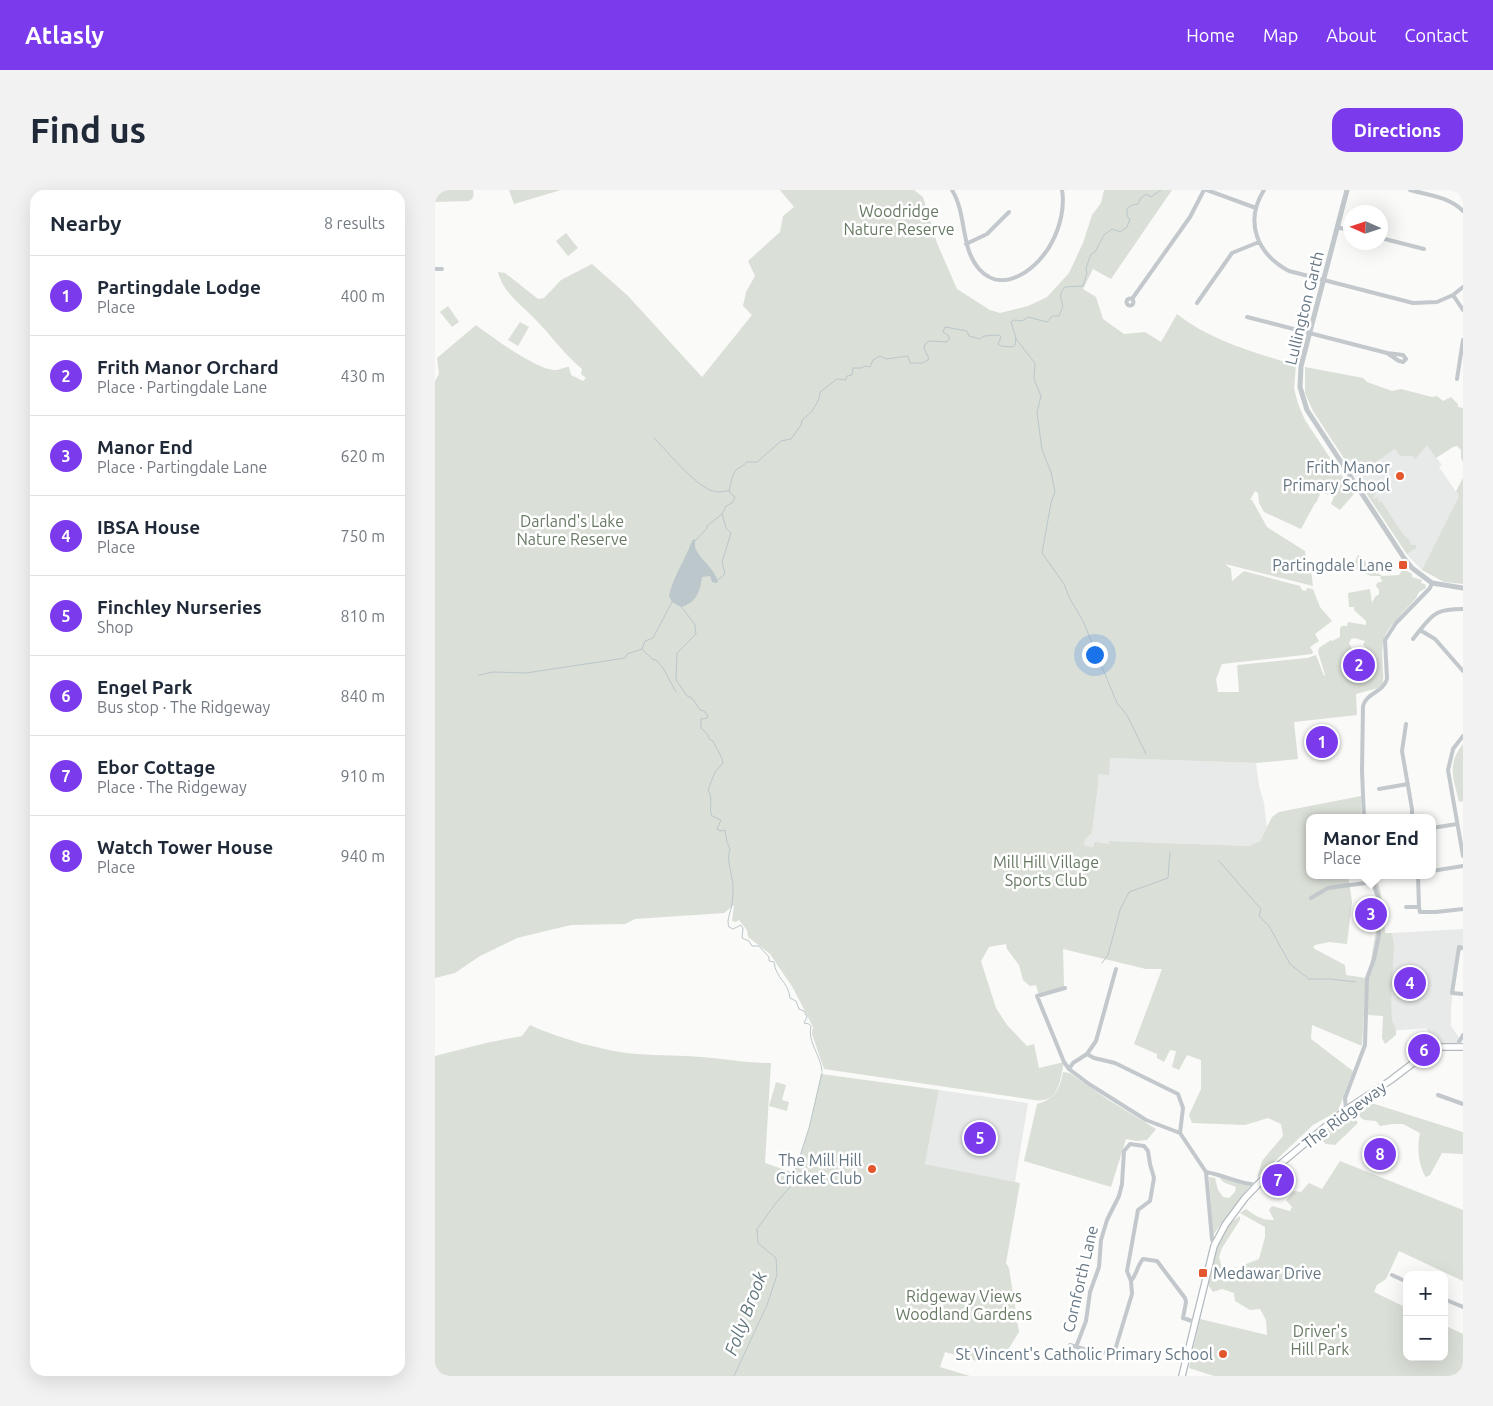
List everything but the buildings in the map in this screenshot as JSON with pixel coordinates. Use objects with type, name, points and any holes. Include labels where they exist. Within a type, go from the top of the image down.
[{"type":"main road","name":"The Ridgeway","points":[[1182,1376],[1214,1246],[1236,1209],[1257,1185],[1345,1110],[1391,1080],[1425,1054],[1438,1047],[1461,1047]]},
{"type":"street","points":[[959,190],[953,192],[961,214],[967,244],[973,261],[987,276],[1001,280],[1021,276],[1038,262],[1052,243],[1063,208],[1061,190]]},
{"type":"street","points":[[1132,299],[1190,217],[1205,190],[1256,208]]},
{"type":"street","points":[[1264,190],[1256,208],[1254,223],[1259,242],[1269,258],[1289,271],[1413,303],[1437,302],[1453,295],[1463,287]]},
{"type":"street","name":"Lullington Garth","points":[[1347,190],[1310,333],[1300,378],[1300,387],[1304,404],[1393,543],[1412,568],[1421,577],[1432,583]]},
{"type":"street","points":[[1411,190],[1443,198],[1457,205],[1463,211]]},
{"type":"street","points":[[967,244],[987,234],[1009,212]]},
{"type":"street","points":[[1337,227],[1343,229]]},
{"type":"street","points":[[1388,240],[1424,249]]},
{"type":"street","points":[[1197,303],[1232,253],[1259,242]]},
{"type":"street","points":[[435,269],[442,269]]},
{"type":"street","points":[[1453,295],[1463,310]]},
{"type":"street","points":[[1247,317],[1387,353]]},
{"type":"street","points":[[1457,379],[1463,340]]},
{"type":"street","points":[[1364,814],[1363,706],[1365,699],[1383,690],[1387,679],[1385,640],[1396,623],[1432,583],[1463,588]]},
{"type":"street","points":[[1413,639],[1435,613],[1446,609],[1463,609]]},
{"type":"street","points":[[1420,630],[1435,639],[1463,671]]},
{"type":"street","points":[[1406,724],[1403,752],[1412,814]]},
{"type":"street","points":[[1463,736],[1453,748],[1448,770],[1463,856]]},
{"type":"street","points":[[1379,789],[1408,784]]},
{"type":"street","points":[[1436,827],[1457,824]]},
{"type":"street","points":[[1436,870],[1463,866]]},
{"type":"street","points":[[1345,1110],[1345,1098],[1365,1045],[1367,978],[1374,959],[1379,936],[1378,897],[1372,879]]},
{"type":"street","points":[[1418,879],[1420,912],[1463,909]]},
{"type":"street","points":[[1311,898],[1328,888],[1373,882]]},
{"type":"street","points":[[1406,907],[1419,907]]},
{"type":"street","points":[[1463,948],[1459,948],[1452,993],[1463,994]]},
{"type":"street","points":[[1069,1069],[1073,1063],[1087,1054],[1096,1041],[1116,969]]},
{"type":"street","points":[[1065,988],[1037,996],[1064,1062],[1069,1069],[1089,1084],[1146,1120],[1179,1132],[1206,1172],[1214,1246]]},
{"type":"street","points":[[1461,1047],[1462,1037]]},
{"type":"street","points":[[1087,1054],[1094,1058],[1115,1063],[1178,1094],[1183,1108],[1179,1132]]},
{"type":"street","points":[[1438,1095],[1463,1104]]},
{"type":"street","name":"Cornforth Lane","points":[[1076,1346],[1084,1330],[1090,1292],[1099,1267],[1101,1240],[1122,1184],[1123,1151],[1127,1145],[1132,1144],[1144,1146],[1148,1149],[1154,1178],[1150,1201],[1138,1210],[1127,1271],[1131,1281]]},
{"type":"street","points":[[1206,1172],[1219,1174],[1247,1184],[1257,1185]]},
{"type":"street","points":[[1070,1345],[1097,1353],[1114,1352],[1132,1294],[1131,1281],[1137,1274],[1143,1259],[1157,1261],[1185,1298],[1183,1318],[1195,1322]]},
{"type":"street","points":[[1391,1275],[1403,1280]]},
{"type":"street","points":[[1448,1301],[1463,1307]]},
{"type":"shaded area","name":"Frith Manor Primary School","points":[[1401,400],[1427,445],[1442,465],[1439,467],[1459,496],[1422,570],[1408,556],[1345,460]]},
{"type":"shaded area","points":[[695,539],[695,547],[699,555],[714,572],[718,582],[712,582],[710,576],[702,577],[694,600],[681,607],[672,602],[669,596],[676,575],[692,541]]},
{"type":"shaded area","points":[[1110,758],[1256,763],[1267,827],[1260,841],[1249,846],[1110,841],[1109,844],[1094,847],[1084,845],[1085,840],[1092,833],[1098,774]]},
{"type":"shaded area","points":[[1463,929],[1463,945],[1454,973],[1451,1010],[1451,1026],[1460,1039],[1459,1047],[1444,1047],[1431,1037],[1426,1028],[1390,1031],[1392,933]]},
{"type":"shaded area","points":[[939,1090],[1028,1103],[1015,1182],[925,1164]]},
{"type":"green space","points":[[435,190],[473,190],[473,196],[468,201],[435,202]]},
{"type":"green space","points":[[509,190],[561,190],[514,204]]},
{"type":"green space","points":[[780,190],[914,190],[923,197],[937,243],[957,289],[990,310],[1000,313],[1028,306],[1047,297],[1069,273],[1083,243],[1092,215],[1101,203],[1104,190],[1172,190],[1111,279],[1093,269],[1083,289],[1096,297],[1103,319],[1124,334],[1145,332],[1161,342],[1177,314],[1204,332],[1219,339],[1249,351],[1296,365],[1294,388],[1305,420],[1354,494],[1340,510],[1331,504],[1334,497],[1321,492],[1301,529],[1264,512],[1259,503],[1258,493],[1255,491],[1250,500],[1252,500],[1267,527],[1305,551],[1311,570],[1313,586],[1225,564],[1231,569],[1232,581],[1244,571],[1300,586],[1302,590],[1306,591],[1307,588],[1313,589],[1320,607],[1332,621],[1315,634],[1319,641],[1310,647],[1313,652],[1312,654],[1222,664],[1216,679],[1218,692],[1239,692],[1238,665],[1307,658],[1316,655],[1324,676],[1318,652],[1319,648],[1331,640],[1340,637],[1340,628],[1347,626],[1348,622],[1366,625],[1366,621],[1354,610],[1354,607],[1349,607],[1348,593],[1370,589],[1372,603],[1379,594],[1376,586],[1377,583],[1383,581],[1380,578],[1381,576],[1371,576],[1354,568],[1353,566],[1358,555],[1382,576],[1399,575],[1401,572],[1399,559],[1408,569],[1407,571],[1412,574],[1412,577],[1422,580],[1421,583],[1425,584],[1426,588],[1419,592],[1384,637],[1382,648],[1383,684],[1378,688],[1356,694],[1357,715],[1294,722],[1298,759],[1256,763],[1110,758],[1109,775],[1098,774],[1092,833],[1085,840],[1084,845],[1093,847],[1095,842],[1109,844],[1109,841],[1249,846],[1260,841],[1272,817],[1279,812],[1361,796],[1361,814],[1306,814],[1306,879],[1349,879],[1352,902],[1347,944],[1329,942],[1315,945],[1313,948],[1345,965],[1346,975],[1366,978],[1362,1046],[1312,1025],[1311,1039],[1353,1071],[1338,1111],[1313,1125],[1257,1178],[1262,1161],[1283,1136],[1281,1124],[1268,1118],[1245,1125],[1192,1123],[1189,1115],[1201,1089],[1201,1060],[1187,1055],[1179,1070],[1172,1067],[1176,1051],[1170,1050],[1164,1062],[1157,1058],[1157,1054],[1134,1044],[1162,969],[1146,969],[1063,949],[1064,987],[1039,995],[1036,985],[1030,986],[1023,980],[1019,965],[1007,949],[1006,944],[989,947],[981,961],[996,1008],[1007,1025],[1027,1046],[1034,1044],[1039,1068],[1064,1062],[1057,1090],[1053,1095],[1044,1100],[824,1069],[812,1034],[813,1027],[793,988],[770,954],[748,937],[747,930],[739,920],[736,922],[732,921],[734,905],[724,913],[635,919],[625,924],[571,925],[517,938],[480,956],[455,973],[435,978],[435,381],[439,374],[437,358],[476,325],[528,360],[549,369],[557,370],[569,367],[571,375],[583,381],[586,378],[581,374],[582,369],[513,297],[504,286],[498,272],[505,273],[538,299],[544,298],[561,280],[592,264],[628,296],[702,377],[752,315],[743,306],[746,292],[755,276],[748,261],[780,232],[783,216],[794,207]],"holes":[[[1354,638],[1365,641],[1363,645],[1371,653],[1375,661],[1375,668],[1367,674],[1362,671],[1351,679],[1348,651],[1352,649],[1349,643]]]},
{"type":"green space","points":[[566,233],[578,248],[568,256],[556,241]]},
{"type":"green space","points":[[448,306],[459,322],[452,327],[440,312]]},
{"type":"green space","points":[[520,322],[529,327],[518,346],[508,340]]},
{"type":"green space","points":[[1305,367],[1363,378],[1367,382],[1392,391],[1401,389],[1432,397],[1437,396],[1443,401],[1451,397],[1458,404],[1458,407],[1463,408],[1463,462],[1461,450],[1457,446],[1436,458],[1427,445],[1415,459],[1411,455],[1400,456],[1395,449],[1361,471],[1351,459],[1345,460],[1313,411],[1305,393]]},
{"type":"green space","points":[[1463,478],[1463,584],[1444,582],[1422,570],[1459,496],[1456,491]]},
{"type":"green space","points":[[1374,490],[1376,493],[1373,499],[1378,497],[1378,502],[1381,501],[1403,534],[1411,542],[1411,545],[1416,545],[1416,548],[1407,554],[1366,493]]},
{"type":"green space","points":[[1463,744],[1463,801],[1459,802],[1453,766],[1454,759]]},
{"type":"green space","points":[[1372,879],[1376,879],[1380,890],[1385,917],[1385,933],[1392,933],[1394,945],[1391,1003],[1392,1021],[1396,1029],[1396,1035],[1385,1044],[1382,1038],[1383,1016],[1368,1015],[1368,979],[1380,906]]},
{"type":"green space","name":"Ridgeway Views Woodland Gardens","points":[[530,1025],[582,1044],[625,1053],[694,1056],[771,1063],[765,1163],[794,1173],[809,1128],[821,1074],[939,1090],[925,1164],[1020,1183],[1006,1263],[1009,1268],[1019,1332],[1006,1353],[991,1359],[977,1361],[945,1352],[940,1367],[970,1376],[435,1376],[435,1056],[522,1036]]},
{"type":"green space","points":[[1063,1072],[1070,1073],[1107,1099],[1156,1129],[1147,1140],[1136,1141],[1126,1139],[1111,1187],[1024,1161],[1037,1104],[1056,1093]]},
{"type":"green space","points":[[776,1082],[786,1085],[782,1100],[789,1102],[787,1111],[769,1106]]},
{"type":"green space","points":[[1365,1101],[1463,1132],[1463,1154],[1442,1153],[1430,1175],[1426,1177],[1421,1167],[1419,1156],[1420,1133],[1403,1124],[1380,1126],[1376,1121],[1364,1120],[1351,1110]]},
{"type":"green space","points":[[1345,1113],[1352,1115],[1358,1123],[1335,1145],[1326,1144],[1317,1136]]},
{"type":"green space","name":"Driver's Hill Park","points":[[1340,1161],[1463,1210],[1463,1281],[1448,1274],[1448,1271],[1442,1271],[1399,1251],[1386,1279],[1377,1285],[1374,1292],[1403,1306],[1403,1361],[1448,1361],[1448,1327],[1463,1334],[1463,1376],[1214,1376],[1189,1368],[1200,1319],[1267,1335],[1266,1320],[1260,1309],[1250,1310],[1235,1301],[1234,1293],[1222,1289],[1213,1292],[1207,1283],[1211,1265],[1227,1228],[1240,1216],[1240,1220],[1222,1248],[1219,1257],[1222,1268],[1245,1275],[1246,1264],[1259,1259],[1265,1237],[1265,1227],[1240,1213],[1246,1209],[1262,1219],[1274,1220],[1269,1210],[1272,1206],[1290,1211],[1292,1207],[1286,1200],[1294,1191],[1301,1192],[1309,1183],[1322,1189]]},
{"type":"green space","points":[[1209,1177],[1215,1178],[1218,1190],[1223,1197],[1229,1198],[1235,1192],[1236,1187],[1223,1182],[1219,1177],[1250,1186],[1213,1235]]},
{"type":"waterway","name":"Folly Brook","points":[[695,541],[707,526],[722,514],[726,506],[732,503],[735,497],[729,492],[736,470],[747,462],[757,462],[781,441],[791,439],[801,425],[802,420],[814,408],[820,392],[837,379],[846,380],[847,376],[852,375],[853,368],[870,367],[873,360],[880,356],[886,359],[908,356],[910,363],[923,363],[929,359],[924,348],[925,344],[929,341],[947,342],[949,339],[949,336],[943,332],[945,327],[967,331],[969,336],[980,339],[984,336],[999,335],[1001,337],[998,344],[1013,347],[1016,338],[1011,322],[1014,320],[1022,321],[1028,317],[1047,322],[1052,316],[1059,316],[1063,306],[1062,292],[1065,287],[1083,286],[1091,254],[1095,252],[1104,235],[1112,229],[1120,232],[1127,227],[1130,219],[1127,216],[1127,209],[1132,205],[1138,204],[1140,199],[1146,194],[1151,197],[1161,190]]},
{"type":"waterway","points":[[1016,339],[1035,363],[1034,379],[1041,396],[1037,412],[1042,450],[1051,472],[1055,492],[1051,503],[1042,553],[1064,584],[1083,621],[1117,703],[1127,715],[1146,754]]},
{"type":"waterway","points":[[654,438],[688,474],[703,486],[715,492],[730,490]]},
{"type":"waterway","points":[[718,580],[725,574],[722,562],[731,533],[726,528],[722,514]]},
{"type":"waterway","points":[[479,675],[493,672],[526,673],[625,658],[627,654],[642,649],[645,641],[653,638],[672,602]]},
{"type":"waterway","name":"Folly Brook","points":[[681,606],[695,625],[696,634],[677,653],[676,680],[687,696],[692,698],[700,710],[704,711],[708,716],[701,719],[701,728],[708,735],[709,739],[713,741],[723,763],[715,772],[708,790],[711,797],[712,816],[721,820],[717,829],[720,831],[725,830],[730,849],[729,862],[733,889],[728,922],[729,927],[733,929],[741,925],[743,928],[742,938],[749,941],[752,946],[759,946],[769,957],[769,961],[774,962],[775,968],[787,988],[790,998],[796,1001],[799,1009],[804,1011],[807,1017],[804,1023],[811,1026],[812,1043],[822,1071]]},
{"type":"waterway","points":[[642,649],[663,668],[676,692]]},
{"type":"waterway","points":[[1102,963],[1108,955],[1120,910],[1129,892],[1168,878],[1170,852]]},
{"type":"waterway","points":[[1219,861],[1261,909],[1259,916],[1269,926],[1290,964],[1309,979],[1356,982]]},
{"type":"waterway","name":"Folly Brook","points":[[734,1376],[767,1305],[777,1275],[776,1258],[758,1243],[757,1229],[790,1187],[809,1128],[822,1073]]},
{"type":"place","name":"Frith Manor Primary School","points":[[1400,476]]},
{"type":"place","name":"Partingdale Lane","points":[[1403,565]]},
{"type":"place","name":"Frith Manor Orchard","points":[[1359,665]]},
{"type":"place","name":"Partingdale Lodge","points":[[1322,742]]},
{"type":"place","name":"Manor End","points":[[1371,914]]},
{"type":"place","name":"IBSA House","points":[[1410,983]]},
{"type":"place","name":"Engel Park","points":[[1424,1050]]},
{"type":"place","name":"Finchley Nurseries","points":[[980,1138]]},
{"type":"place","name":"Watch Tower House","points":[[1380,1154]]},
{"type":"place","name":"The Mill Hill Cricket Club","points":[[872,1169]]},
{"type":"place","name":"Ebor Cottage","points":[[1278,1180]]},
{"type":"place","name":"Medawar Drive","points":[[1203,1273]]},
{"type":"place","name":"St Vincent's Catholic Primary School","points":[[1223,1354]]},
{"type":"park label","name":"Woodridge Nature Reserve","points":[[899,220]]},
{"type":"park label","name":"Darland's Lake Nature Reserve","points":[[572,530]]},
{"type":"park label","name":"Mill Hill Village Sports Club","points":[[1046,871]]}]
